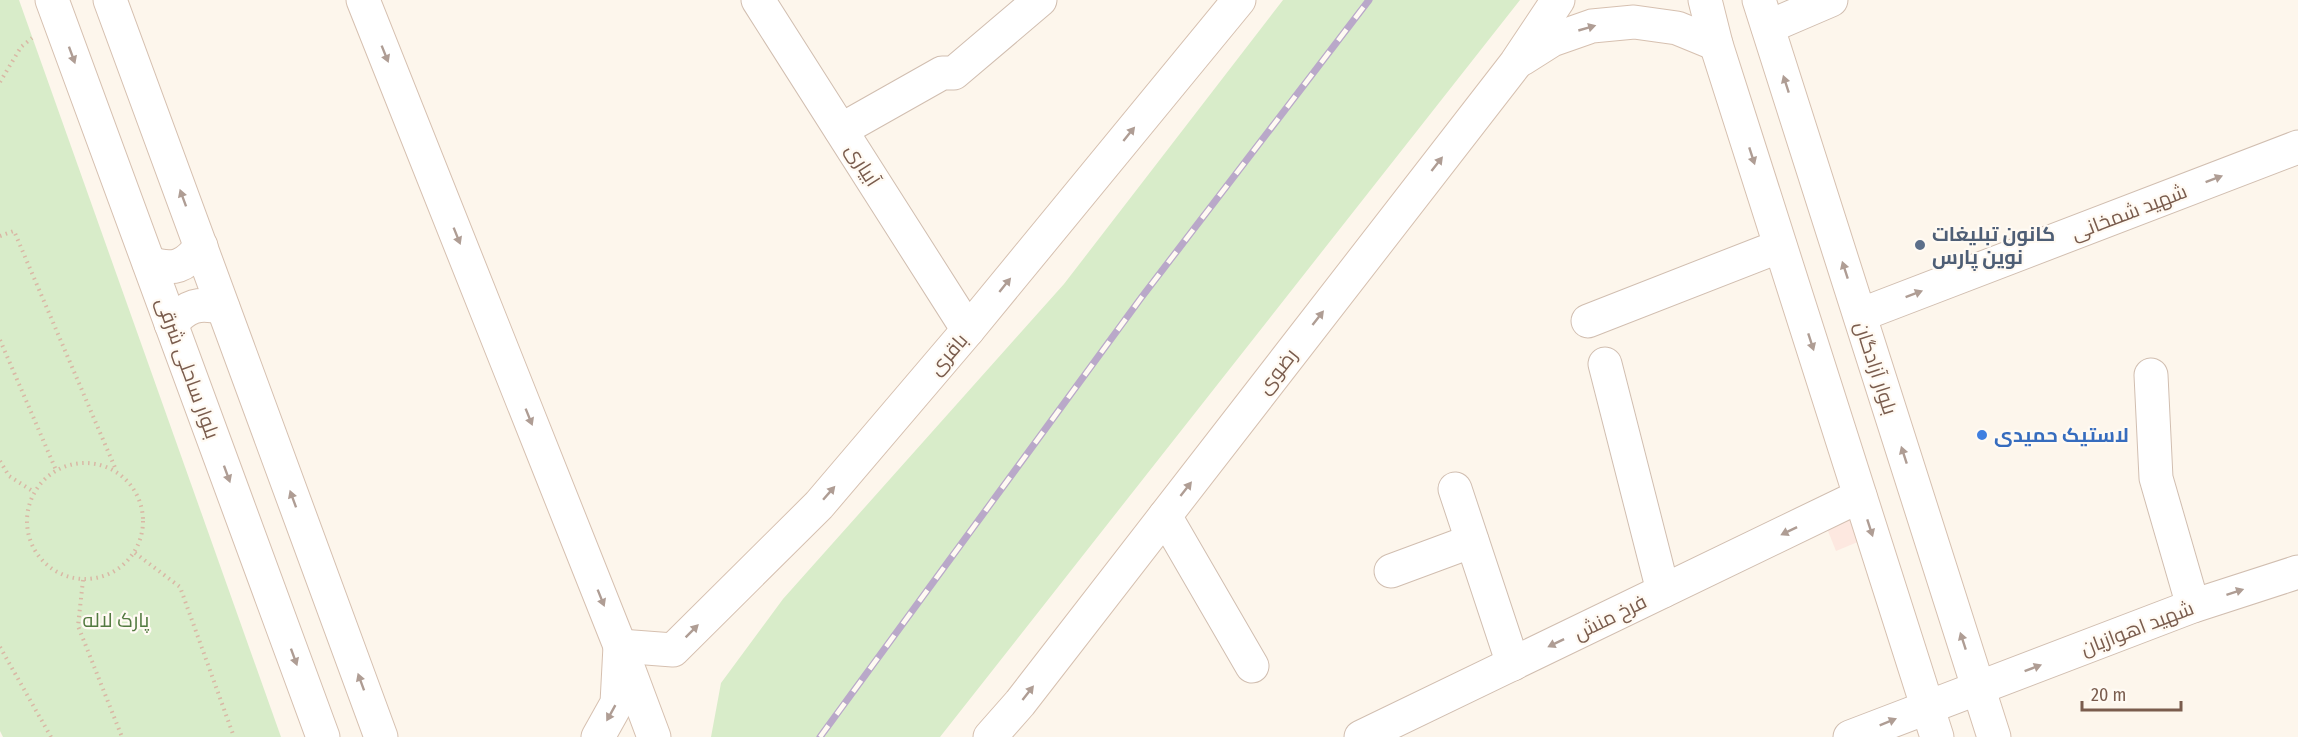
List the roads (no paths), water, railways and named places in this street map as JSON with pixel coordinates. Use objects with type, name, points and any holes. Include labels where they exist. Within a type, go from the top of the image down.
[{"type":"main road","points":[[110,0],[381,737]]},
{"type":"main road","points":[[363,0],[654,737]]},
{"type":"main road","name":"آبیاری","points":[[758,0],[968,330]]},
{"type":"main road","points":[[841,130],[942,73],[954,73],[1040,0]]},
{"type":"main road","name":"باقری","points":[[620,646],[673,650],[819,505],[968,330],[1239,0]]},
{"type":"main road","name":"رضوی","points":[[990,737],[1020,703],[1516,63],[1558,0]]},
{"type":"main road","points":[[1705,0],[1716,44],[1937,737]]},
{"type":"main road","points":[[1763,14],[1831,0]]},
{"type":"main road","name":"بلوار ساحلی شرقی","points":[[55,8],[323,737]]},
{"type":"main road","name":"بلوار آزادگان","points":[[1763,14],[1994,737]]},
{"type":"main road","points":[[1516,63],[1552,40],[1592,26],[1634,22],[1677,28],[1716,44]]},
{"type":"main road","name":"شهید شمخانی","points":[[1860,315],[2298,147]]},
{"type":"main road","points":[[149,263],[164,268],[178,266],[192,258],[201,246]]},
{"type":"main road","points":[[1588,321],[1780,246]]},
{"type":"main road","points":[[171,324],[181,313],[194,306],[209,304],[224,308]]},
{"type":"main road","points":[[1605,364],[1663,591]]},
{"type":"main road","points":[[2151,375],[2156,478],[2193,606]]},
{"type":"main road","points":[[1455,489],[1513,664]]},
{"type":"main road","name":"فرخ منش","points":[[1361,737],[1860,496]]},
{"type":"main road","points":[[1165,516],[1252,666]]},
{"type":"main road","points":[[1391,571],[1472,541]]},
{"type":"main road","name":"شهید اهوازیان","points":[[1927,706],[2193,606],[2298,572]]},
{"type":"main road","points":[[598,737],[617,703],[620,646]]},
{"type":"main road","points":[[1850,737],[1927,706]]},
{"type":"railway","points":[[820,737],[1141,298],[1369,0]]},
{"type":"place","name":"کانون تبلیغات نوین پارس","points":[[1920,245]]},
{"type":"place","name":"لاستیک حمیدی","points":[[1982,435]]},
{"type":"park label","name":"پارک لاله","points":[[116,620]]}]
